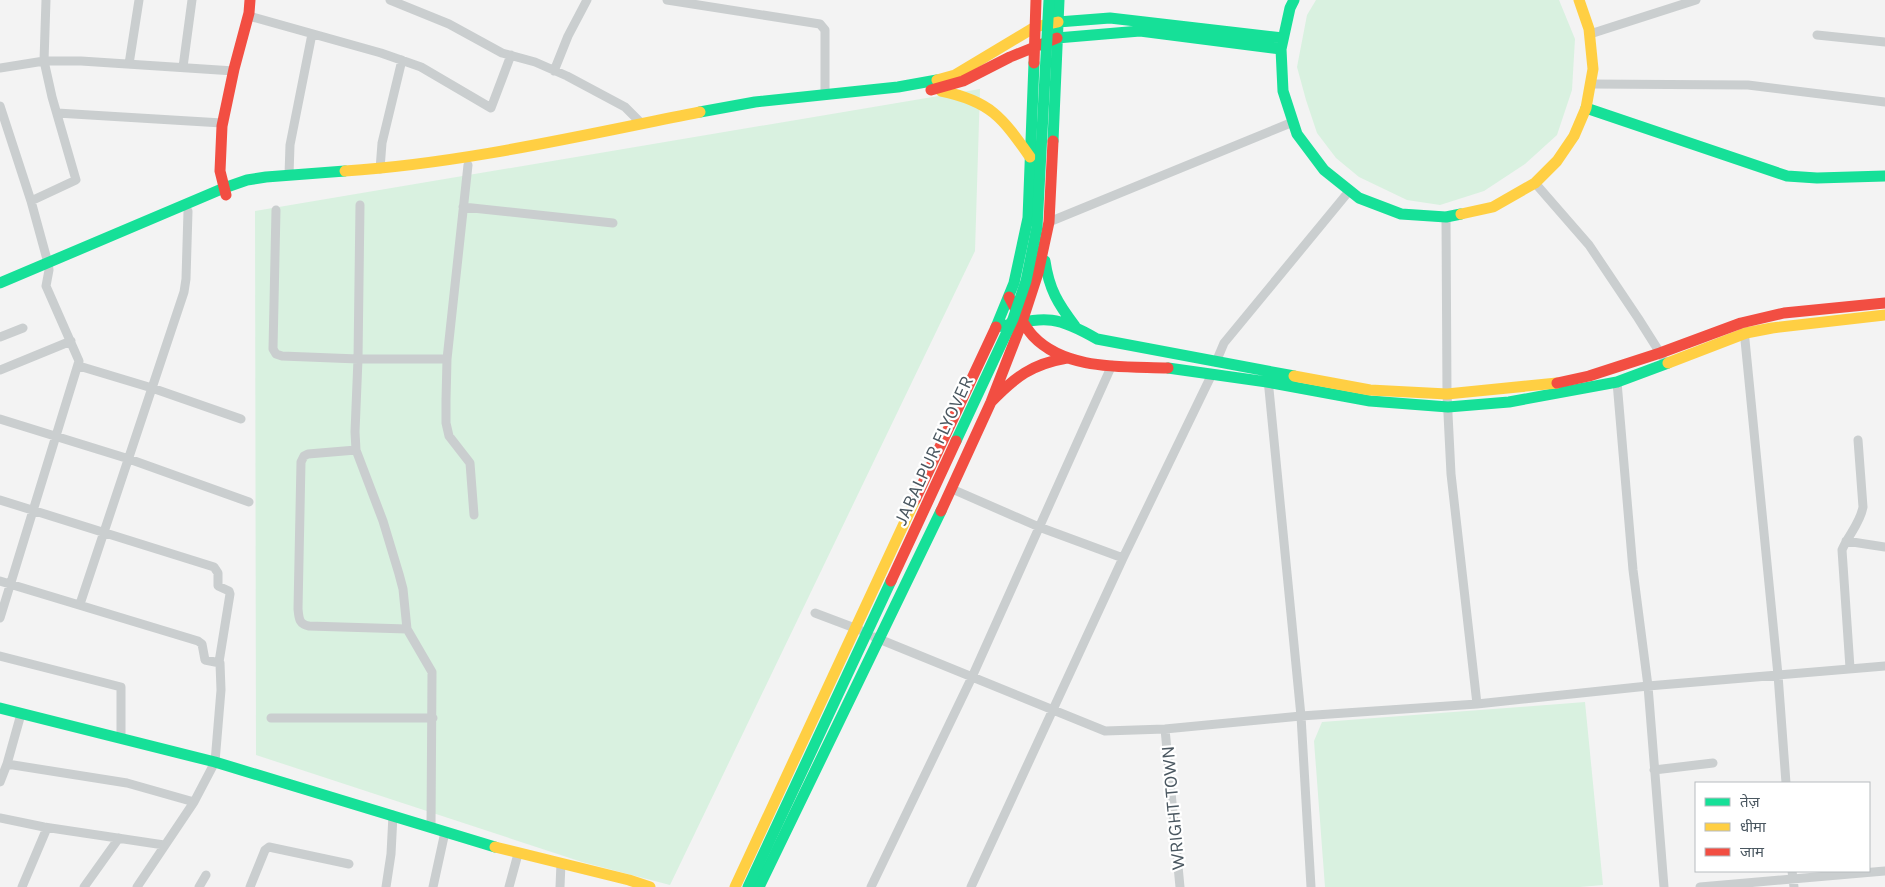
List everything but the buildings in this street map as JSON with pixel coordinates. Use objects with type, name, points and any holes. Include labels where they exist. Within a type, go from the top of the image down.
[{"type":"main road","points":[[225,192],[220,171],[222,123],[249,16],[250,0]]},
{"type":"main road","points":[[735,887],[1010,297],[1021,259],[1028,218],[1036,1],[1057,0],[1058,22],[1049,222],[1037,281],[991,402],[952,489],[759,887]]},
{"type":"main road","name":"JABALPUR FLYOVER","points":[[748,887],[1013,319],[1026,281],[1037,227],[1057,0]]},
{"type":"main road","points":[[1294,0],[1290,8],[1282,43],[1283,91],[1298,134],[1324,170],[1359,198],[1401,214],[1446,217],[1494,207],[1535,183],[1557,161],[1574,136],[1586,108],[1593,69],[1590,34],[1579,0]]},
{"type":"main road","points":[[0,284],[188,210],[247,180],[289,175],[380,169],[457,159],[756,102],[898,87],[932,81],[956,75],[1035,27],[1058,22],[1110,18],[1282,43]]},
{"type":"main road","points":[[0,292],[49,266],[225,192],[276,184],[391,176],[468,165],[773,107],[873,97],[951,86],[968,80],[1034,46],[1057,38],[1140,31],[1282,43]]},
{"type":"main road","points":[[932,89],[963,94],[991,107],[1008,125],[1030,157]]},
{"type":"main road","points":[[1586,108],[1787,176],[1817,178],[1885,176]]},
{"type":"main road","points":[[1044,253],[1048,282],[1054,299],[1075,327]]},
{"type":"main road","points":[[1010,297],[1022,322],[1041,345],[1070,358],[1093,364],[1269,377],[1370,390],[1448,394],[1547,385],[1589,376],[1663,358],[1784,313],[1856,305],[1885,304]]},
{"type":"main road","points":[[1744,328],[1772,328],[1885,315]]},
{"type":"main road","points":[[996,327],[1052,318],[1075,327],[1097,339],[1216,362],[1269,377],[1370,401],[1448,407],[1508,402],[1618,382],[1663,358]]},
{"type":"main road","points":[[991,402],[1015,377],[1028,369],[1048,360],[1070,358]]},
{"type":"main road","points":[[0,708],[215,762],[518,854],[561,863],[650,887]]},
{"type":"street","points":[[31,201],[76,180],[44,61],[46,0]]},
{"type":"street","points":[[129,64],[139,0]]},
{"type":"street","points":[[183,67],[192,0]]},
{"type":"street","points":[[390,0],[449,24],[486,45],[597,90],[625,107],[642,124]]},
{"type":"street","points":[[554,71],[568,36],[587,0]]},
{"type":"street","points":[[667,0],[820,24],[825,30],[825,94]]},
{"type":"street","points":[[1590,34],[1696,0]]},
{"type":"street","points":[[249,16],[421,66],[491,108],[511,55]]},
{"type":"street","points":[[289,175],[290,145],[312,34]]},
{"type":"street","points":[[1817,36],[1885,42]]},
{"type":"street","points":[[380,169],[382,143],[402,60]]},
{"type":"street","points":[[0,68],[44,61],[234,71]]},
{"type":"street","points":[[1590,84],[1748,85],[1885,102]]},
{"type":"street","points":[[0,106],[31,201],[49,266],[46,286],[78,356],[79,366],[0,618]]},
{"type":"street","points":[[57,113],[222,123]]},
{"type":"street","points":[[1049,222],[1293,122]]},
{"type":"street","points":[[468,165],[447,359],[446,423],[449,436],[470,463],[474,515]]},
{"type":"street","points":[[1535,183],[1589,245],[1663,358]]},
{"type":"street","points":[[1216,362],[1224,343],[1350,190]]},
{"type":"street","points":[[360,205],[356,450],[383,521],[399,574],[403,590],[407,629],[432,672],[431,828]]},
{"type":"street","points":[[463,207],[614,223]]},
{"type":"street","points":[[80,604],[184,292],[188,210]]},
{"type":"street","points":[[276,210],[273,349],[276,354],[282,356],[358,359],[447,359]]},
{"type":"street","points":[[1446,217],[1448,407],[1451,474],[1477,704]]},
{"type":"street","points":[[0,337],[23,328]]},
{"type":"street","points":[[1744,328],[1778,675],[1786,782]]},
{"type":"street","points":[[0,370],[71,341]]},
{"type":"street","points":[[872,887],[972,676],[1112,365]]},
{"type":"street","points":[[79,366],[152,388],[241,419]]},
{"type":"street","points":[[971,887],[1122,558],[1212,374]]},
{"type":"street","points":[[1269,377],[1301,716],[1311,887]]},
{"type":"street","points":[[1618,382],[1632,570],[1648,686],[1664,887]]},
{"type":"street","points":[[0,419],[129,459],[249,502]]},
{"type":"street","points":[[1850,668],[1842,550],[1861,518],[1863,508],[1858,440]]},
{"type":"street","points":[[356,450],[308,454],[304,456],[301,462],[299,620],[302,624],[309,626],[407,629]]},
{"type":"street","points":[[952,489],[1039,527],[1122,558]]},
{"type":"street","points":[[0,500],[217,569],[218,586],[227,590],[230,594],[219,662],[221,690],[215,762],[194,802],[137,887]]},
{"type":"street","points":[[1846,541],[1885,547]]},
{"type":"street","points":[[0,581],[198,641],[202,644],[205,660],[219,662]]},
{"type":"street","points":[[815,613],[856,628],[878,639],[1106,731],[1165,729],[1301,716],[1477,704],[1648,686],[1885,666]]},
{"type":"street","points":[[0,656],[121,687],[120,738]]},
{"type":"street","points":[[0,782],[21,714]]},
{"type":"street","points":[[271,718],[433,718]]},
{"type":"street","name":"WRIGHT TOWN","points":[[1165,729],[1180,887]]},
{"type":"street","points":[[1654,770],[1713,763]]},
{"type":"street","points":[[7,764],[127,783],[194,802]]},
{"type":"street","points":[[386,887],[391,854],[393,815]]},
{"type":"street","points":[[0,818],[47,828],[164,845]]},
{"type":"street","points":[[22,887],[47,828]]},
{"type":"street","points":[[433,887],[445,832]]},
{"type":"street","points":[[84,887],[119,838]]},
{"type":"street","points":[[250,887],[265,850],[269,847],[349,864]]},
{"type":"street","points":[[509,887],[518,854]]},
{"type":"street","points":[[560,887],[561,863]]},
{"type":"street","points":[[1700,887],[1885,871]]},
{"type":"street","points":[[199,887],[206,875]]},
{"type":"green space","points":[[1316,0],[1559,0],[1575,39],[1572,90],[1557,135],[1525,164],[1484,191],[1440,205],[1407,200],[1359,177],[1336,158],[1317,133],[1297,67],[1307,15]]},
{"type":"green space","points":[[980,89],[975,251],[670,885],[582,862],[256,755],[255,211]]},
{"type":"green space","points":[[1585,702],[1603,885],[1580,887],[1325,887],[1314,741],[1322,722]]},
{"type":"traffic: fast","points":[[956,441],[1013,319],[1026,281],[1037,227],[1049,0]]},
{"type":"traffic: fast","points":[[1053,141],[1059,0]]},
{"type":"traffic: fast","points":[[1294,0],[1290,8],[1281,49],[1283,91],[1297,134],[1324,170],[1359,198],[1401,214],[1446,217],[1461,214]]},
{"type":"traffic: fast","points":[[1058,22],[1110,18],[1283,38]]},
{"type":"traffic: fast","points":[[1057,38],[1140,31],[1281,49]]},
{"type":"traffic: fast","points":[[996,327],[1014,283],[1028,218],[1034,63]]},
{"type":"traffic: fast","points":[[700,112],[755,102],[898,87],[937,80]]},
{"type":"traffic: fast","points":[[1586,108],[1787,176],[1817,178],[1885,176]]},
{"type":"traffic: fast","points":[[0,283],[247,180],[345,171]]},
{"type":"traffic: fast","points":[[1045,261],[1055,296],[1075,326]]},
{"type":"traffic: fast","points":[[996,327],[1026,321],[1058,321],[1097,339],[1294,376]]},
{"type":"traffic: fast","points":[[1168,368],[1267,382],[1370,401],[1448,407],[1509,402],[1617,382],[1668,363]]},
{"type":"traffic: fast","points":[[759,887],[941,511]]},
{"type":"traffic: fast","points":[[748,887],[891,581]]},
{"type":"traffic: fast","points":[[0,708],[215,762],[495,847]]},
{"type":"traffic: slow","points":[[1461,214],[1493,207],[1535,183],[1557,161],[1574,136],[1586,108],[1593,69],[1589,29],[1579,0]]},
{"type":"traffic: slow","points":[[937,80],[955,75],[1035,27],[1058,22]]},
{"type":"traffic: slow","points":[[941,91],[972,100],[993,113],[1011,131],[1030,157]]},
{"type":"traffic: slow","points":[[345,171],[435,162],[479,155],[700,112]]},
{"type":"traffic: slow","points":[[1668,363],[1746,333],[1772,328],[1885,315]]},
{"type":"traffic: slow","points":[[1294,376],[1370,390],[1447,394],[1557,383]]},
{"type":"traffic: slow","points":[[735,887],[915,500]]},
{"type":"traffic: slow","points":[[495,847],[629,880],[650,887]]},
{"type":"traffic: jam","points":[[226,195],[220,171],[222,126],[234,69],[249,13],[250,0]]},
{"type":"traffic: jam","points":[[1034,63],[1036,0]]},
{"type":"traffic: jam","points":[[931,90],[963,81],[1010,57],[1057,38]]},
{"type":"traffic: jam","points":[[1022,322],[1038,273],[1049,222],[1053,141]]},
{"type":"traffic: jam","points":[[1009,297],[1033,336],[1046,347],[1062,355],[1096,364],[1168,368]]},
{"type":"traffic: jam","points":[[1557,383],[1589,376],[1660,353],[1741,323],[1784,313],[1885,303]]},
{"type":"traffic: jam","points":[[941,511],[991,402],[1022,322]]},
{"type":"traffic: jam","points":[[915,500],[996,327]]},
{"type":"traffic: jam","points":[[991,402],[1008,385],[1025,373],[1044,364],[1067,358]]},
{"type":"traffic: jam","points":[[891,581],[956,441]]}]
